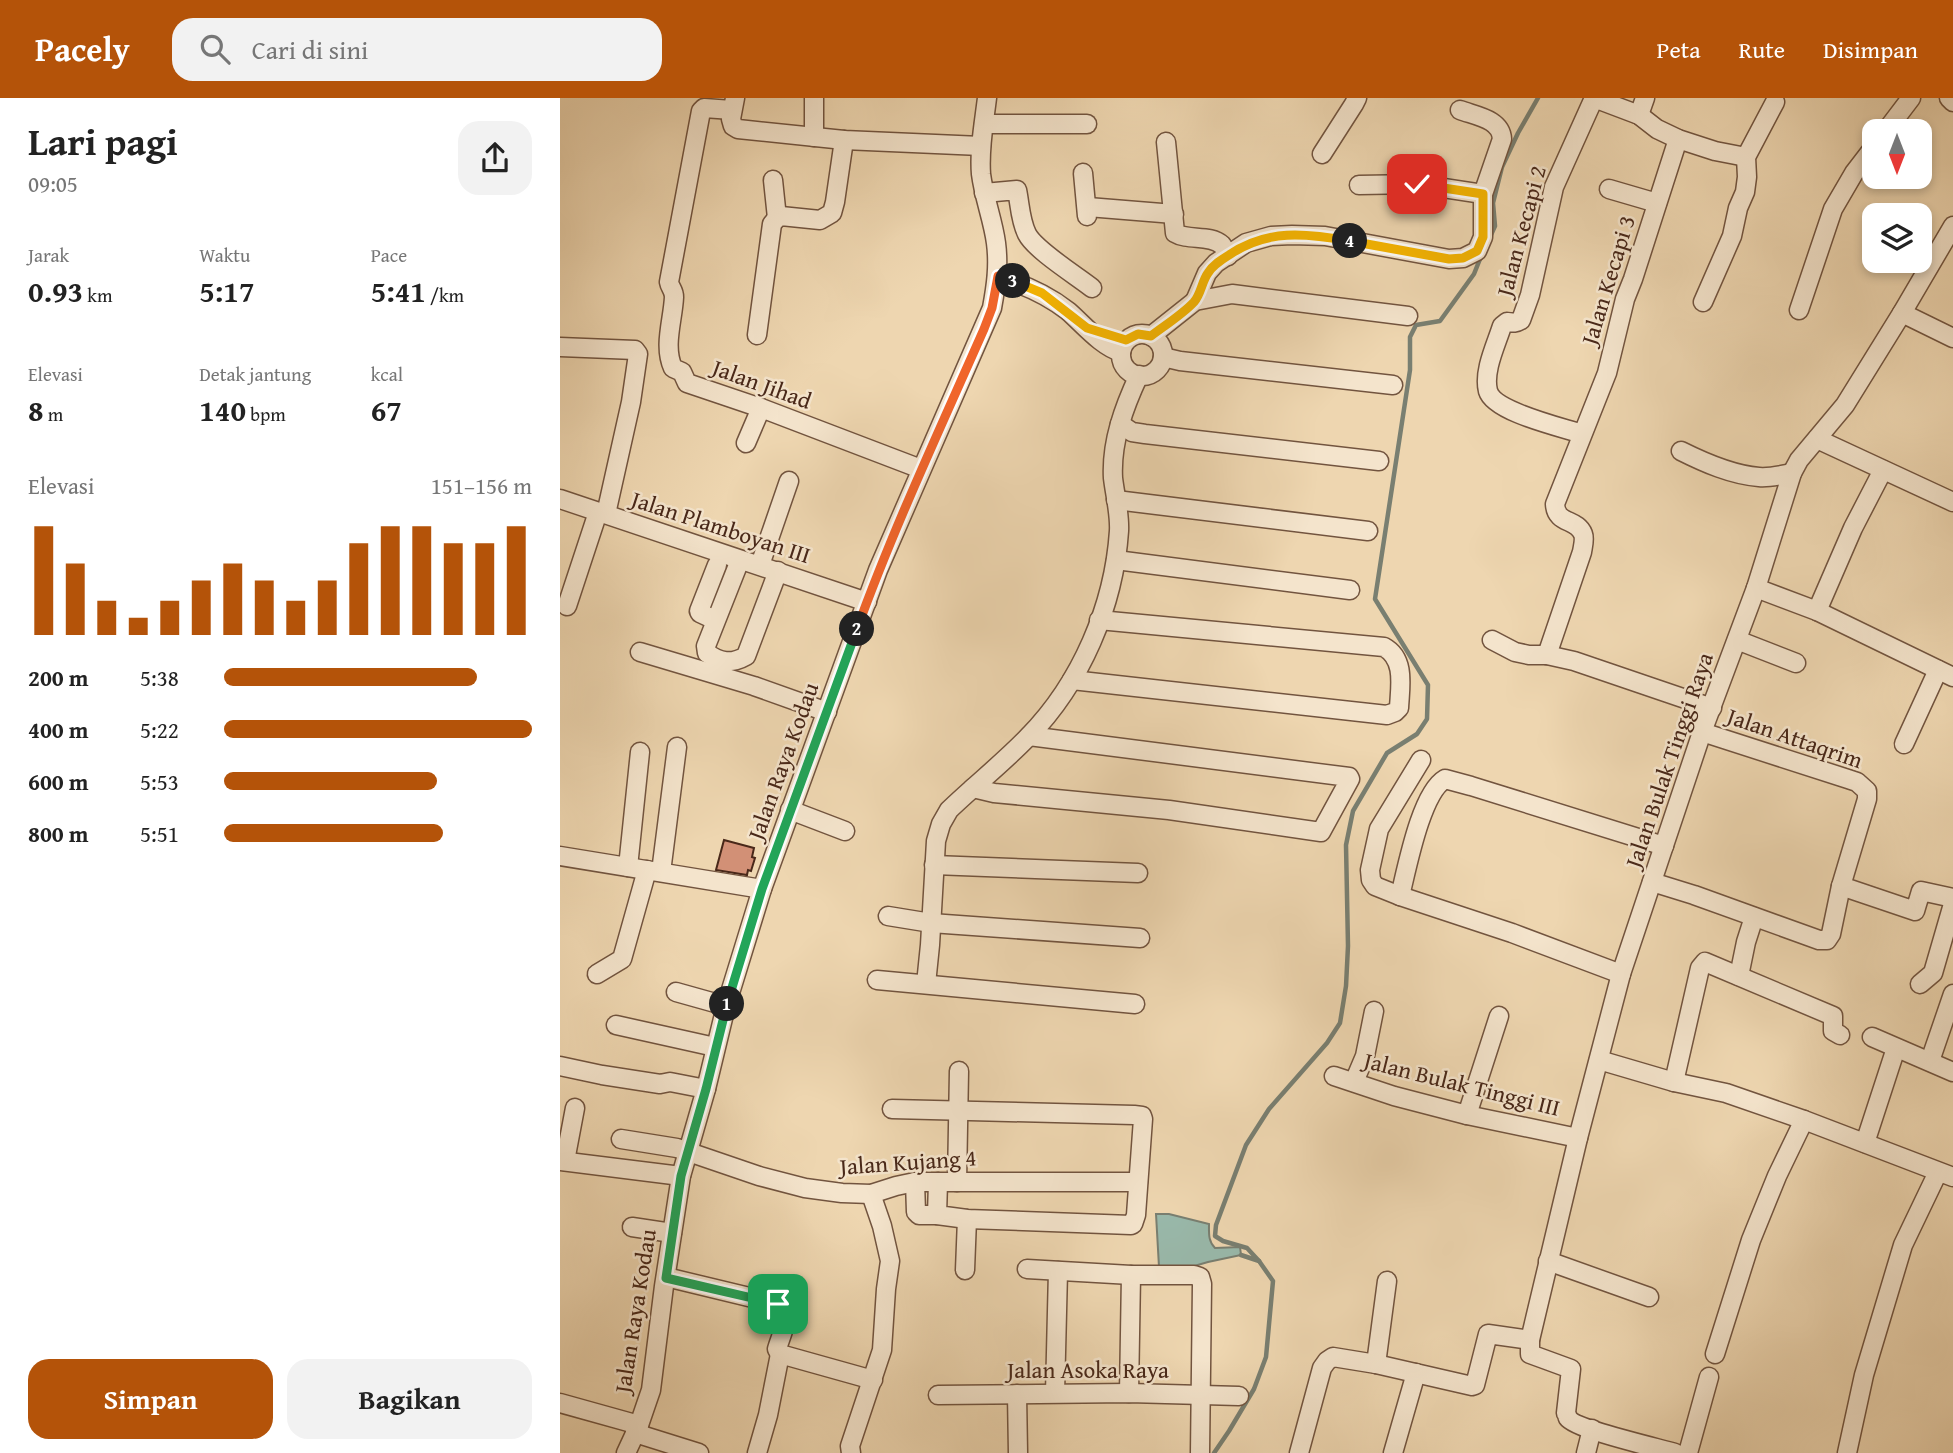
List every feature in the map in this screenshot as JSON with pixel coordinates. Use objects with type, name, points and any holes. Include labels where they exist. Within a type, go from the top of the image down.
[{"type":"street","points":[[814,98],[814,137]]},
{"type":"street","name":"Jalan Raya Kodau","points":[[626,1453],[650,1390],[681,1176],[726,1006],[762,889],[883,559],[992,308],[998,276],[996,243],[981,170],[987,98]]},
{"type":"street","points":[[1322,154],[1357,98]]},
{"type":"street","points":[[1594,98],[1642,107],[1657,129],[1715,151],[1746,157]]},
{"type":"street","name":"Jalan Kecapi 2","points":[[1581,434],[1515,412],[1496,402],[1487,388],[1488,372],[1502,326],[1507,322],[1518,322],[1523,315],[1554,187],[1594,98]]},
{"type":"street","points":[[1895,119],[1911,98]]},
{"type":"street","points":[[1949,98],[1953,102]]},
{"type":"street","points":[[1703,302],[1732,236],[1738,208],[1745,192],[1746,157],[1775,102]]},
{"type":"street","points":[[734,104],[731,119],[733,126],[738,129],[844,140],[981,146]]},
{"type":"street","name":"Jalan Jihad","points":[[734,104],[704,108],[701,111],[669,282],[674,294],[669,361],[673,369],[682,372],[687,383],[921,469]]},
{"type":"street","points":[[1151,336],[1195,301],[1208,273],[1228,256],[1246,243],[1271,236],[1325,236],[1449,259],[1463,258],[1477,251],[1483,237],[1483,194],[1502,139],[1501,130],[1496,124],[1460,110]]},
{"type":"street","points":[[984,124],[1087,124]]},
{"type":"street","name":"Jalan Kecapi 3","points":[[1581,434],[1606,373],[1625,299],[1678,139]]},
{"type":"street","points":[[757,335],[772,224],[781,216],[820,220],[832,214],[844,140]]},
{"type":"street","points":[[1166,142],[1175,233],[1222,245],[1228,256]]},
{"type":"street","points":[[1799,310],[1833,209],[1862,163]]},
{"type":"street","points":[[1083,173],[1087,212],[1174,214]]},
{"type":"street","points":[[773,180],[777,218]]},
{"type":"street","points":[[1360,185],[1417,184],[1483,194]]},
{"type":"street","points":[[1609,189],[1657,203]]},
{"type":"street","points":[[984,193],[1017,190],[1022,222],[1028,237],[1093,288]]},
{"type":"street","name":"Jalan Bulak Tinggi Raya","points":[[1530,1347],[1578,1138],[1621,974],[1702,733],[1756,588],[1792,473],[1799,460],[1845,405],[1953,226]]},
{"type":"street","points":[[998,276],[1042,293],[1087,328],[1124,346]]},
{"type":"street","points":[[1195,301],[1233,294],[1408,317]]},
{"type":"street","points":[[1902,313],[1953,338]]},
{"type":"street","points":[[1138,334],[1151,336],[1160,344],[1163,357],[1157,369],[1139,376],[1123,365],[1124,346],[1138,334]]},
{"type":"street","points":[[560,347],[635,350],[638,354],[631,402],[602,513],[567,606]]},
{"type":"street","points":[[1163,357],[1393,385]]},
{"type":"street","points":[[926,984],[936,841],[941,824],[949,810],[1029,736],[1062,696],[1099,620],[1116,560],[1119,527],[1113,475],[1120,424],[1139,376]]},
{"type":"street","points":[[746,443],[761,408]]},
{"type":"street","points":[[1120,424],[1132,432],[1145,435],[1379,461]]},
{"type":"street","points":[[1547,655],[1582,552],[1584,535],[1581,530],[1559,516],[1555,509],[1581,434]]},
{"type":"street","points":[[1817,439],[1953,502]]},
{"type":"street","points":[[1681,451],[1710,465],[1747,475],[1768,477],[1792,473]]},
{"type":"street","points":[[1817,611],[1853,528],[1883,470]]},
{"type":"street","points":[[760,565],[789,481]]},
{"type":"street","name":"Jalan Plamboyan III","points":[[560,499],[867,602]]},
{"type":"street","points":[[1116,500],[1368,531]]},
{"type":"street","points":[[740,560],[706,646],[707,653],[729,663],[746,656],[778,571]]},
{"type":"street","points":[[1116,560],[1350,590]]},
{"type":"street","points":[[716,620],[699,611],[717,565]]},
{"type":"street","points":[[1756,588],[1817,611],[1946,674],[1904,744]]},
{"type":"street","points":[[1072,680],[1387,715],[1399,708],[1400,671],[1396,658],[1384,647],[1099,620]]},
{"type":"street","points":[[1492,640],[1515,652],[1574,661],[1712,708]]},
{"type":"street","points":[[1737,640],[1796,663]]},
{"type":"street","points":[[640,652],[754,686],[827,712]]},
{"type":"street","name":"Jalan Attaqrim","points":[[1652,882],[1819,940],[1827,940],[1831,934],[1841,886],[1867,799],[1864,787],[1848,779],[1702,733]]},
{"type":"street","points":[[973,788],[994,793],[1169,810],[1321,832],[1350,779],[1029,736]]},
{"type":"street","points":[[597,974],[622,959],[654,871],[677,747]]},
{"type":"street","points":[[628,867],[640,752]]},
{"type":"street","points":[[1421,760],[1379,829],[1370,870],[1375,886],[1621,974]]},
{"type":"street","points":[[1400,896],[1424,810],[1436,787],[1445,779],[1664,846]]},
{"type":"street","points":[[790,810],[845,831]]},
{"type":"street","points":[[560,856],[762,889]]},
{"type":"street","points":[[934,865],[1138,873]]},
{"type":"street","points":[[1841,886],[1915,911],[1921,891],[1953,898]]},
{"type":"street","points":[[1920,984],[1933,973],[1953,904]]},
{"type":"street","points":[[888,916],[931,923],[1140,937]]},
{"type":"street","points":[[1739,976],[1754,917]]},
{"type":"street","points":[[1674,1082],[1700,968],[1705,962],[1833,1016],[1833,1031],[1840,1035]]},
{"type":"street","points":[[877,980],[1135,1004]]},
{"type":"street","points":[[676,992],[726,1006]]},
{"type":"street","points":[[1930,1061],[1953,994]]},
{"type":"street","points":[[1354,1082],[1364,1056],[1374,1011]]},
{"type":"street","points":[[1467,1115],[1499,1016]]},
{"type":"street","points":[[616,1026],[716,1047]]},
{"type":"street","points":[[1872,1037],[1953,1072]]},
{"type":"street","points":[[1865,1143],[1896,1048]]},
{"type":"street","points":[[1599,1060],[1674,1082],[1726,1093],[1804,1119],[1945,1175],[1903,1245],[1864,1375],[1847,1453]]},
{"type":"street","points":[[560,1066],[603,1076],[660,1084],[670,1082],[706,1089]]},
{"type":"street","points":[[957,1182],[960,1071]]},
{"type":"street","name":"Jalan Bulak Tinggi III","points":[[1334,1076],[1394,1096],[1467,1115],[1578,1138]]},
{"type":"street","points":[[575,1108],[562,1161],[681,1176]]},
{"type":"street","points":[[892,1109],[1142,1116],[1143,1119],[1136,1215],[1131,1226],[967,1219],[919,1214],[916,1212],[915,1182]]},
{"type":"street","points":[[1715,1354],[1751,1240],[1804,1119]]},
{"type":"street","name":"Jalan Kujang 4","points":[[621,1139],[677,1148],[758,1176],[805,1188],[842,1193],[871,1194],[915,1182],[1138,1182]]},
{"type":"street","points":[[937,1215],[938,1182]]},
{"type":"street","points":[[851,1453],[850,1446],[882,1350],[890,1261],[871,1194]]},
{"type":"street","points":[[965,1270],[967,1219]]},
{"type":"street","points":[[632,1227],[672,1233]]},
{"type":"street","points":[[1548,1261],[1649,1297]]},
{"type":"street","points":[[1027,1269],[1200,1277],[1200,1453]]},
{"type":"street","points":[[1055,1393],[1058,1271]]},
{"type":"street","points":[[1129,1393],[1131,1275]]},
{"type":"street","points":[[666,1278],[781,1306],[785,1312],[786,1319],[777,1349],[780,1354],[766,1424],[757,1453]]},
{"type":"street","points":[[1376,1364],[1387,1281]]},
{"type":"street","points":[[1299,1453],[1322,1368],[1332,1357],[1472,1386],[1475,1385],[1488,1334],[1530,1347],[1572,1369],[1567,1418],[1592,1429],[1675,1453]]},
{"type":"street","points":[[780,1354],[873,1380]]},
{"type":"street","points":[[1393,1453],[1416,1373]]},
{"type":"street","points":[[1688,1453],[1709,1377]]},
{"type":"street","name":"Jalan Asoka Raya","points":[[938,1395],[1129,1393],[1239,1396]]},
{"type":"street","points":[[1017,1394],[1018,1453]]},
{"type":"street","points":[[560,1403],[698,1453]]},
{"type":"street","points":[[1586,1453],[1592,1429]]},
{"type":"shaded area","points":[[1156,1214],[1169,1214],[1209,1224],[1210,1240],[1215,1248],[1240,1247],[1241,1255],[1184,1269],[1159,1267]]},
{"type":"building","points":[[724,840],[754,848],[752,857],[755,858],[747,875],[716,870]]},
{"type":"waterway","points":[[1490,237],[1495,226],[1493,203],[1502,167],[1538,98]]},
{"type":"waterway","points":[[1259,1261],[1247,1248],[1215,1236],[1216,1225],[1246,1145],[1269,1109],[1327,1043],[1340,1023],[1346,986],[1348,946],[1346,845],[1353,811],[1387,753],[1417,734],[1427,719],[1428,685],[1375,599],[1410,370],[1410,337],[1416,325],[1440,321],[1474,274],[1482,254]]},
{"type":"waterway","points":[[1214,1453],[1254,1389],[1266,1357],[1273,1281],[1259,1261],[1241,1255]]},
{"type":"route","points":[[778,1304],[666,1278],[681,1176],[726,1006],[762,889],[878,570],[984,329],[992,308],[998,276],[1042,293],[1087,328],[1126,340],[1138,334],[1151,336],[1195,301],[1208,273],[1216,263],[1246,243],[1271,236],[1325,236],[1449,259],[1463,258],[1477,251],[1483,237],[1483,194],[1417,184]]}]
